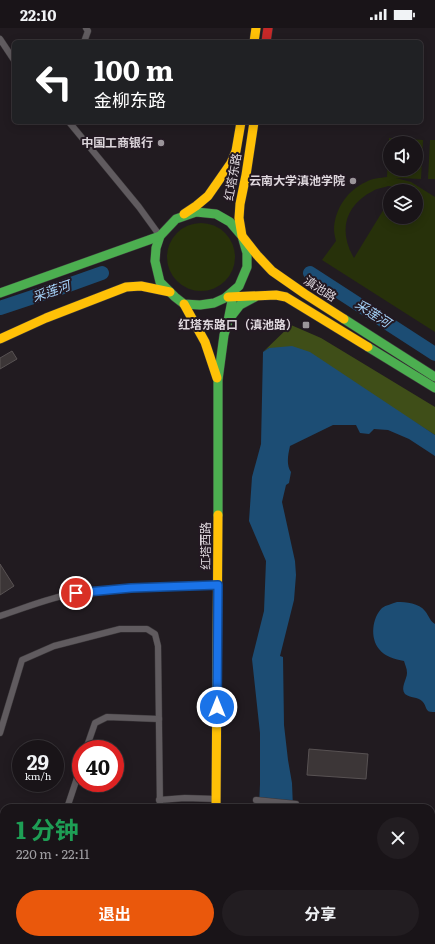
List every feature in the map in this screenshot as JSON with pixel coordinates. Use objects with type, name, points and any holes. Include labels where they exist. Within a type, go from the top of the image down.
[{"type":"main road","points":[[254,40],[256,28]]},
{"type":"main road","points":[[266,40],[268,28]]},
{"type":"main road","name":"红塔东路","points":[[176,219],[208,196],[232,163],[236,151],[241,124]]},
{"type":"main road","name":"红塔东路","points":[[242,236],[239,218],[240,204],[254,124]]},
{"type":"main road","points":[[184,304],[200,305],[214,303],[230,295],[239,286],[247,267],[247,253],[242,236],[230,222],[216,214],[196,212],[176,219],[160,236],[154,261],[160,282],[184,304],[200,332],[218,380]]},
{"type":"main road","points":[[0,293],[160,236]]},
{"type":"main road","name":"滇池路","points":[[242,236],[272,271],[305,294],[435,377]]},
{"type":"main road","points":[[0,339],[46,318],[126,287],[141,286],[170,292]]},
{"type":"main road","points":[[218,380],[224,334],[228,321],[230,295]]},
{"type":"main road","name":"滇池路","points":[[230,295],[276,295],[286,297],[435,388]]},
{"type":"main road","points":[[228,321],[240,305],[256,296]]},
{"type":"main road","name":"红塔西路","points":[[216,804],[218,380]]},
{"type":"street","points":[[85,40],[88,31],[86,28]]},
{"type":"street","points":[[0,39],[12,57]]},
{"type":"street","points":[[71,124],[139,207],[160,236]]},
{"type":"street","points":[[0,616],[49,599],[76,593],[131,588],[218,585]]},
{"type":"street","points":[[0,733],[22,660],[54,646],[120,629],[147,629],[155,634],[158,646],[160,804]]},
{"type":"street","points":[[89,740],[95,723],[106,717],[159,719]]},
{"type":"street","points":[[68,804],[72,792]]},
{"type":"street","points":[[160,800],[185,798],[216,804]]},
{"type":"street","points":[[256,800],[296,804]]},
{"type":"green space","points":[[430,140],[435,140],[435,179],[428,179]]},
{"type":"green space","points":[[387,176],[421,176],[421,179],[396,178],[414,184],[383,184],[383,187],[376,189],[363,197],[350,211],[347,220],[346,238],[349,248],[354,258],[383,210],[383,224],[423,224],[423,190],[435,197],[435,332],[322,260],[336,241],[334,230],[335,221],[340,207],[348,195],[359,185],[376,178]]},
{"type":"green space","points":[[201,223],[214,226],[225,233],[232,244],[235,257],[232,270],[225,281],[214,288],[201,291],[188,288],[177,281],[170,270],[167,257],[170,244],[177,233],[188,226]]},
{"type":"green space","points":[[291,325],[321,338],[435,407],[435,435],[413,421],[269,348],[263,352]]},
{"type":"water","points":[[292,346],[310,352],[435,435],[435,456],[409,439],[388,430],[374,429],[369,434],[360,433],[356,425],[333,425],[290,446],[288,463],[291,472],[289,483],[286,485],[282,502],[295,561],[296,575],[294,600],[280,656],[283,657],[284,725],[292,783],[293,804],[259,804],[260,733],[252,659],[264,611],[266,561],[249,521],[252,477],[261,444],[263,352],[269,348]]},
{"type":"water","points":[[397,602],[419,606],[435,624],[435,712],[429,712],[424,703],[420,700],[405,694],[403,686],[407,673],[404,661],[384,654],[379,649],[374,639],[374,622],[379,612],[387,605]]},
{"type":"building","points":[[12,351],[17,359],[0,369],[0,358]]},
{"type":"building","points":[[0,564],[14,586],[0,595]]},
{"type":"building","points":[[309,749],[368,754],[366,779],[307,775]]},
{"type":"waterway","name":"采莲河","points":[[0,308],[102,273]]},
{"type":"waterway","name":"采莲河","points":[[310,273],[435,354]]},
{"type":"traffic: fast","points":[[196,212],[216,214],[230,222],[242,236],[247,253],[247,267],[239,286],[225,298],[214,303],[200,305],[184,304],[175,297],[160,282],[155,261],[156,248],[160,236],[176,219],[196,212]]},
{"type":"traffic: fast","points":[[0,293],[160,236]]},
{"type":"traffic: fast","points":[[218,515],[218,380],[224,335],[234,291]]},
{"type":"traffic: fast","points":[[230,318],[240,305],[255,297]]},
{"type":"traffic: fast","points":[[344,319],[435,377]]},
{"type":"traffic: fast","points":[[368,347],[435,388]]},
{"type":"traffic: slow","points":[[254,40],[256,28]]},
{"type":"traffic: slow","points":[[184,214],[208,196],[231,163],[236,151],[241,124]]},
{"type":"traffic: slow","points":[[254,124],[240,204],[239,218],[242,236],[272,271],[344,319]]},
{"type":"traffic: slow","points":[[0,339],[46,318],[126,287],[141,286],[170,292]]},
{"type":"traffic: slow","points":[[228,297],[276,295],[286,297],[368,347]]},
{"type":"traffic: slow","points":[[184,304],[205,342],[217,378]]},
{"type":"traffic: slow","points":[[216,804],[218,515]]},
{"type":"traffic: jam","points":[[266,40],[268,28]]},
{"type":"place","name":"中国工商银行","points":[[161,143]]},
{"type":"place","name":"云南大学滇池学院","points":[[353,181]]},
{"type":"place","name":"红塔东路口（滇池路）","points":[[306,325]]},
{"type":"route","points":[[76,593],[131,588],[218,585],[217,707]]}]
